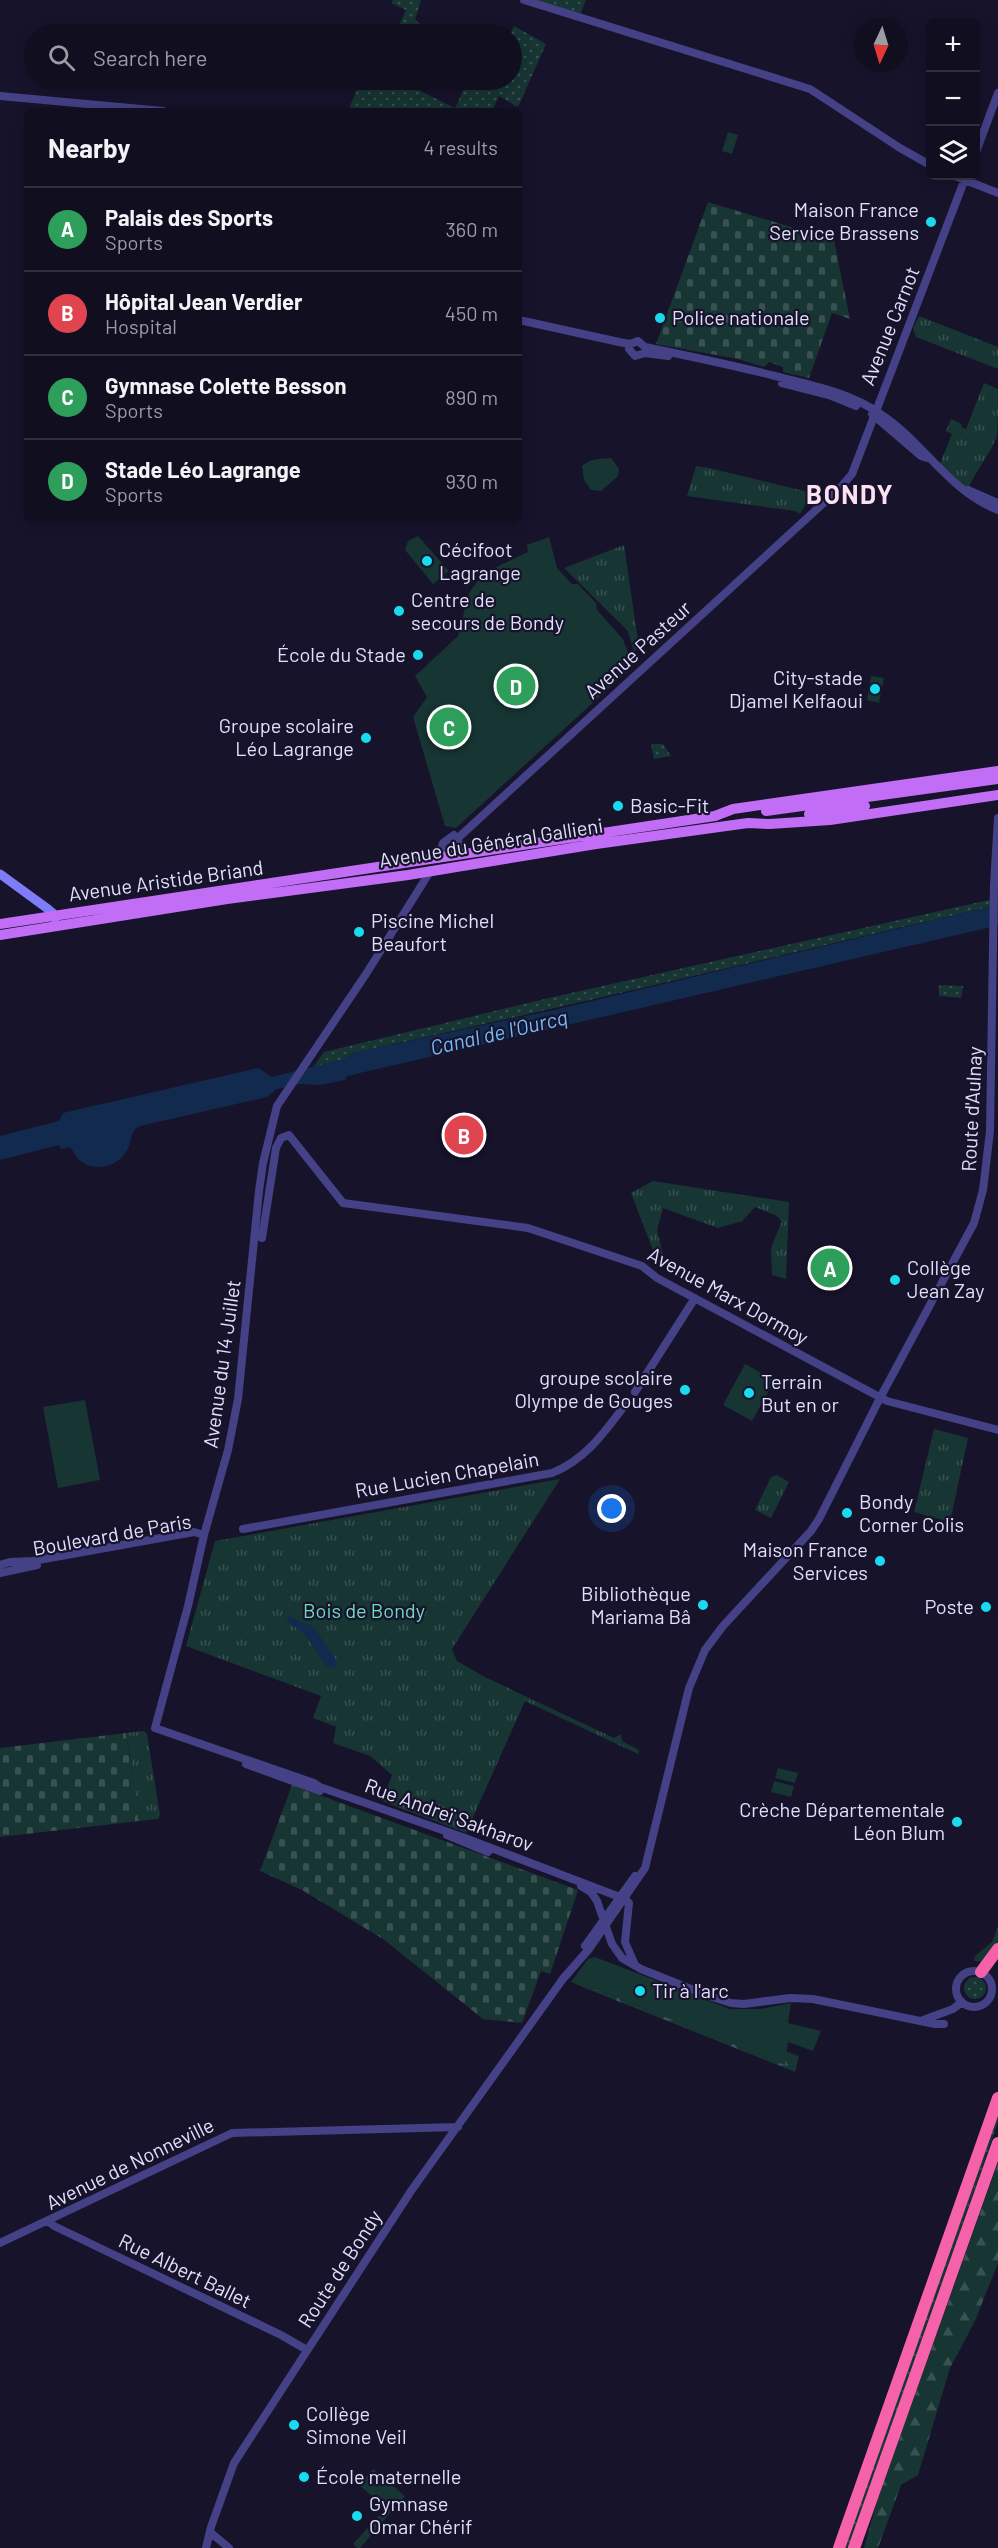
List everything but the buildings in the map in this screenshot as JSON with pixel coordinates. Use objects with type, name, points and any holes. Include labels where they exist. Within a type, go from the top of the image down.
[{"type":"highway","points":[[981,1972],[998,1948]]},
{"type":"highway","points":[[839,2548],[957,2220],[998,2098]]},
{"type":"highway","points":[[854,2548],[998,2143]]},
{"type":"main road","name":"Avenue du Général Gallieni","points":[[338,875],[439,857],[715,816],[733,809],[998,771]]},
{"type":"main road","points":[[756,822],[998,779]]},
{"type":"main road","points":[[715,816],[998,785]]},
{"type":"main road","name":"Avenue du Général Gallieni","points":[[204,902],[430,871],[607,842],[756,822],[770,824],[830,820],[998,795]]},
{"type":"main road","points":[[0,874],[51,921]]},
{"type":"main road","name":"Avenue Aristide Briand","points":[[0,935],[21,932],[51,921],[338,875]]},
{"type":"main road","points":[[0,879],[36,904],[51,921]]},
{"type":"main road","name":"Avenue Aristide Briand","points":[[0,924],[24,920],[51,921],[204,902]]},
{"type":"main road","points":[[21,932],[24,920]]},
{"type":"street","points":[[524,0],[810,88],[926,163]]},
{"type":"street","points":[[980,139],[998,93]]},
{"type":"street","points":[[0,96],[130,108]]},
{"type":"street","name":"Avenue Carnot","points":[[841,487],[852,474],[965,180]]},
{"type":"street","points":[[970,180],[998,193]]},
{"type":"street","points":[[522,321],[629,346]]},
{"type":"street","points":[[522,325],[629,346],[638,341],[643,350],[656,354],[819,392],[865,409],[875,413],[921,456],[927,458],[980,503],[998,510]]},
{"type":"street","points":[[629,346],[634,356],[643,350]]},
{"type":"street","points":[[950,478],[964,488],[998,503]]},
{"type":"street","name":"Avenue Pasteur","points":[[439,857],[443,843],[454,835],[458,838],[841,487]]},
{"type":"street","name":"Route d'Aulnay","points":[[650,1852],[689,1688],[705,1650],[723,1626],[811,1531],[974,1223],[982,1190],[990,1131],[994,885],[998,818]]},
{"type":"street","points":[[458,838],[465,853]]},
{"type":"street","name":"Avenue du 14 Juillet","points":[[155,1728],[228,1450],[238,1399],[262,1163],[277,1106],[366,974],[439,857]]},
{"type":"street","name":"Avenue Marx Dormoy","points":[[262,1238],[276,1148],[284,1135],[289,1135],[343,1203],[519,1227],[642,1266],[657,1278],[880,1398],[915,1410],[998,1430]]},
{"type":"street","points":[[635,1392],[695,1299]]},
{"type":"street","name":"Rue Lucien Chapelain","points":[[243,1529],[552,1473],[574,1462],[587,1452],[628,1401]]},
{"type":"street","name":"Boulevard de Paris","points":[[0,1565],[194,1532],[204,1535]]},
{"type":"street","name":"Boulevard de Paris","points":[[0,1573],[204,1535]]},
{"type":"street","name":"Rue Andreï Sakharov","points":[[155,1728],[314,1782],[320,1787],[465,1838],[622,1898]]},
{"type":"street","name":"Rue Andreï Sakharov","points":[[195,1743],[229,1758],[586,1888],[597,1901],[608,1921],[608,1935],[615,1950],[622,1958],[679,1984],[730,2003],[759,2003],[790,1998],[813,1999],[944,2024]]},
{"type":"street","name":"Route de Bondy","points":[[206,2548],[234,2463],[311,2342],[411,2191],[562,1980],[608,1921],[650,1852]]},
{"type":"street","points":[[622,1898],[629,1903],[625,1942],[635,1965]]},
{"type":"street","points":[[608,1921],[624,1918],[629,1912]]},
{"type":"street","points":[[971,1971],[981,1972],[990,1980],[995,1992],[982,2005],[970,2006],[962,2002],[957,1994],[959,1978],[971,1971]]},
{"type":"street","name":"Rue Andreï Sakharov","points":[[921,2020],[953,2009],[962,2002]]},
{"type":"street","name":"Avenue de Nonneville","points":[[0,2243],[232,2133],[458,2127]]},
{"type":"street","name":"Rue Albert Ballet","points":[[48,2221],[54,2226],[281,2335],[307,2350]]},
{"type":"street","points":[[210,2532],[229,2548]]},
{"type":"green space","points":[[393,0],[421,0],[415,20],[421,24],[400,24],[406,10],[391,3]]},
{"type":"green space","points":[[533,0],[586,0],[580,15]]},
{"type":"green space","points":[[522,30],[546,44],[518,107],[499,96],[493,108],[455,108],[463,90],[522,90]]},
{"type":"green space","points":[[357,90],[418,90],[455,108],[349,108]]},
{"type":"green space","points":[[728,132],[738,135],[732,154],[722,151]]},
{"type":"green space","points":[[708,202],[834,240],[850,319],[832,313],[809,378],[783,372],[783,367],[769,362],[764,367],[738,359],[656,344]]},
{"type":"green space","points":[[919,316],[998,347],[998,369],[916,337],[913,328]]},
{"type":"green space","points":[[984,383],[998,389],[997,436],[968,489],[940,464],[952,434],[946,431],[951,419],[962,424],[961,427],[966,429]]},
{"type":"green space","points":[[611,458],[619,469],[618,476],[601,491],[591,490],[584,480],[582,466],[592,460]]},
{"type":"green space","points":[[696,466],[812,493],[800,514],[795,511],[687,496]]},
{"type":"green space","name":"Cécifoot Lagrange","points":[[418,536],[449,571],[433,584],[405,550],[408,541]]},
{"type":"green space","points":[[549,537],[557,568],[572,584],[578,584],[596,603],[597,610],[623,639],[633,666],[456,828],[445,826],[413,717],[427,697],[415,676],[458,636],[469,593],[477,582],[488,571],[528,552],[527,545]]},
{"type":"green space","points":[[624,545],[639,647],[634,652],[628,631],[564,568]]},
{"type":"green space","name":"City-stade Djamel Kelfaoui","points":[[871,676],[884,678],[879,703],[867,700]]},
{"type":"green space","points":[[651,744],[663,744],[671,756],[654,759]]},
{"type":"green space","points":[[998,898],[998,905],[994,906],[353,1053],[345,1059],[313,1067],[324,1052],[549,998]]},
{"type":"green space","points":[[939,985],[963,986],[961,998],[939,996]]},
{"type":"green space","points":[[653,1181],[789,1202],[786,1279],[772,1275],[771,1248],[782,1221],[775,1215],[755,1207],[742,1221],[718,1228],[663,1208],[657,1230],[665,1262],[659,1266],[631,1193]]},
{"type":"green space","name":"Terrain But en or","points":[[745,1364],[775,1380],[752,1421],[723,1405]]},
{"type":"green space","points":[[85,1400],[100,1480],[58,1488],[43,1407]]},
{"type":"green space","points":[[934,1429],[968,1438],[950,1522],[914,1512]]},
{"type":"green space","points":[[777,1475],[789,1482],[771,1518],[755,1510],[771,1477]]},
{"type":"green space","name":"Bois de Bondy","points":[[560,1479],[452,1649],[457,1661],[485,1677],[614,1738],[621,1734],[622,1741],[639,1750],[638,1754],[525,1701],[466,1833],[382,1801],[392,1775],[370,1756],[333,1743],[336,1727],[313,1718],[321,1696],[186,1646],[215,1541]]},
{"type":"green space","points":[[144,1731],[147,1734],[160,1815],[158,1819],[139,1821],[133,1783],[130,1780],[132,1772],[126,1733]]},
{"type":"green space","points":[[126,1733],[139,1821],[0,1837],[0,1748]]},
{"type":"green space","points":[[778,1768],[798,1773],[795,1783],[775,1778]]},
{"type":"green space","points":[[774,1781],[794,1786],[791,1797],[771,1792]]},
{"type":"green space","points":[[292,1785],[578,1890],[550,1974],[541,1971],[522,2023],[483,2019],[383,1939],[302,1890],[260,1871]]},
{"type":"green space","points":[[998,1927],[998,1942],[983,1962],[974,1961],[975,1956],[992,1942]]},
{"type":"green space","points":[[595,1957],[730,2009],[760,2009],[791,2003],[788,2023],[821,2031],[813,2051],[788,2042],[785,2065],[591,1987],[590,1990],[571,1982],[588,1959]]},
{"type":"green space","points":[[975,1977],[983,1980],[986,1988],[983,1996],[975,1999],[967,1996],[964,1988],[967,1980]]},
{"type":"green space","points":[[591,1987],[784,2064],[785,2051],[799,2056],[795,2072],[590,1990]]},
{"type":"green space","points":[[998,2113],[998,2122],[985,2160],[848,2548],[845,2548]]},
{"type":"green space","points":[[998,2163],[998,2263],[975,2321],[950,2368],[918,2475],[901,2485],[878,2548],[864,2548],[877,2501]]},
{"type":"green space","points":[[373,2469],[405,2496],[360,2548],[357,2548],[353,2544],[386,2508],[359,2485]]},
{"type":"water","name":"Canal de l'Ourcq","points":[[998,905],[998,925],[987,928],[347,1076],[345,1080],[320,1085],[301,1084],[277,1089],[267,1097],[140,1126],[133,1133],[123,1156],[107,1166],[88,1165],[78,1159],[70,1147],[61,1149],[59,1145],[0,1160],[0,1136],[59,1121],[63,1113],[258,1068],[272,1077],[344,1059],[353,1053],[554,1010]]},
{"type":"water","points":[[289,1616],[314,1627],[336,1660],[335,1668],[327,1667],[305,1635],[286,1620]]},
{"type":"place","name":"Maison France Service Brassens","points":[[931,222]]},
{"type":"place","name":"Police nationale","points":[[660,318]]},
{"type":"place","name":"Cécifoot Lagrange","points":[[427,561]]},
{"type":"place","name":"Centre de secours de Bondy","points":[[399,611]]},
{"type":"place","name":"École du Stade","points":[[418,655]]},
{"type":"place","name":"Stade Léo Lagrange","points":[[516,686]]},
{"type":"place","name":"City-stade Djamel Kelfaoui","points":[[875,689]]},
{"type":"place","name":"Gymnase Colette Besson","points":[[449,727]]},
{"type":"place","name":"Groupe scolaire Léo Lagrange","points":[[366,738]]},
{"type":"place","name":"Basic-Fit","points":[[618,806]]},
{"type":"place","name":"Piscine Michel Beaufort","points":[[359,932]]},
{"type":"place","name":"Hôpital Jean Verdier","points":[[464,1135]]},
{"type":"place","name":"Palais des Sports","points":[[830,1268]]},
{"type":"place","name":"Collège Jean Zay","points":[[895,1280]]},
{"type":"place","name":"groupe scolaire Olympe de Gouges","points":[[685,1390]]},
{"type":"place","name":"Terrain But en or","points":[[749,1393]]},
{"type":"place","name":"Bondy Corner Colis","points":[[847,1513]]},
{"type":"place","name":"Maison France Services","points":[[880,1561]]},
{"type":"place","name":"Bibliothèque Mariama Bâ","points":[[703,1605]]},
{"type":"place","name":"Poste","points":[[986,1607]]},
{"type":"place","name":"Crèche Départementale Léon Blum","points":[[957,1822]]},
{"type":"place","name":"Tir à l'arc","points":[[640,1991]]},
{"type":"place","name":"Collège Simone Veil","points":[[294,2425]]},
{"type":"place","name":"École maternelle","points":[[304,2477]]},
{"type":"place","name":"Gymnase Omar Chérif","points":[[357,2516]]},
{"type":"district","name":"BONDY","points":[[850,495]]}]
